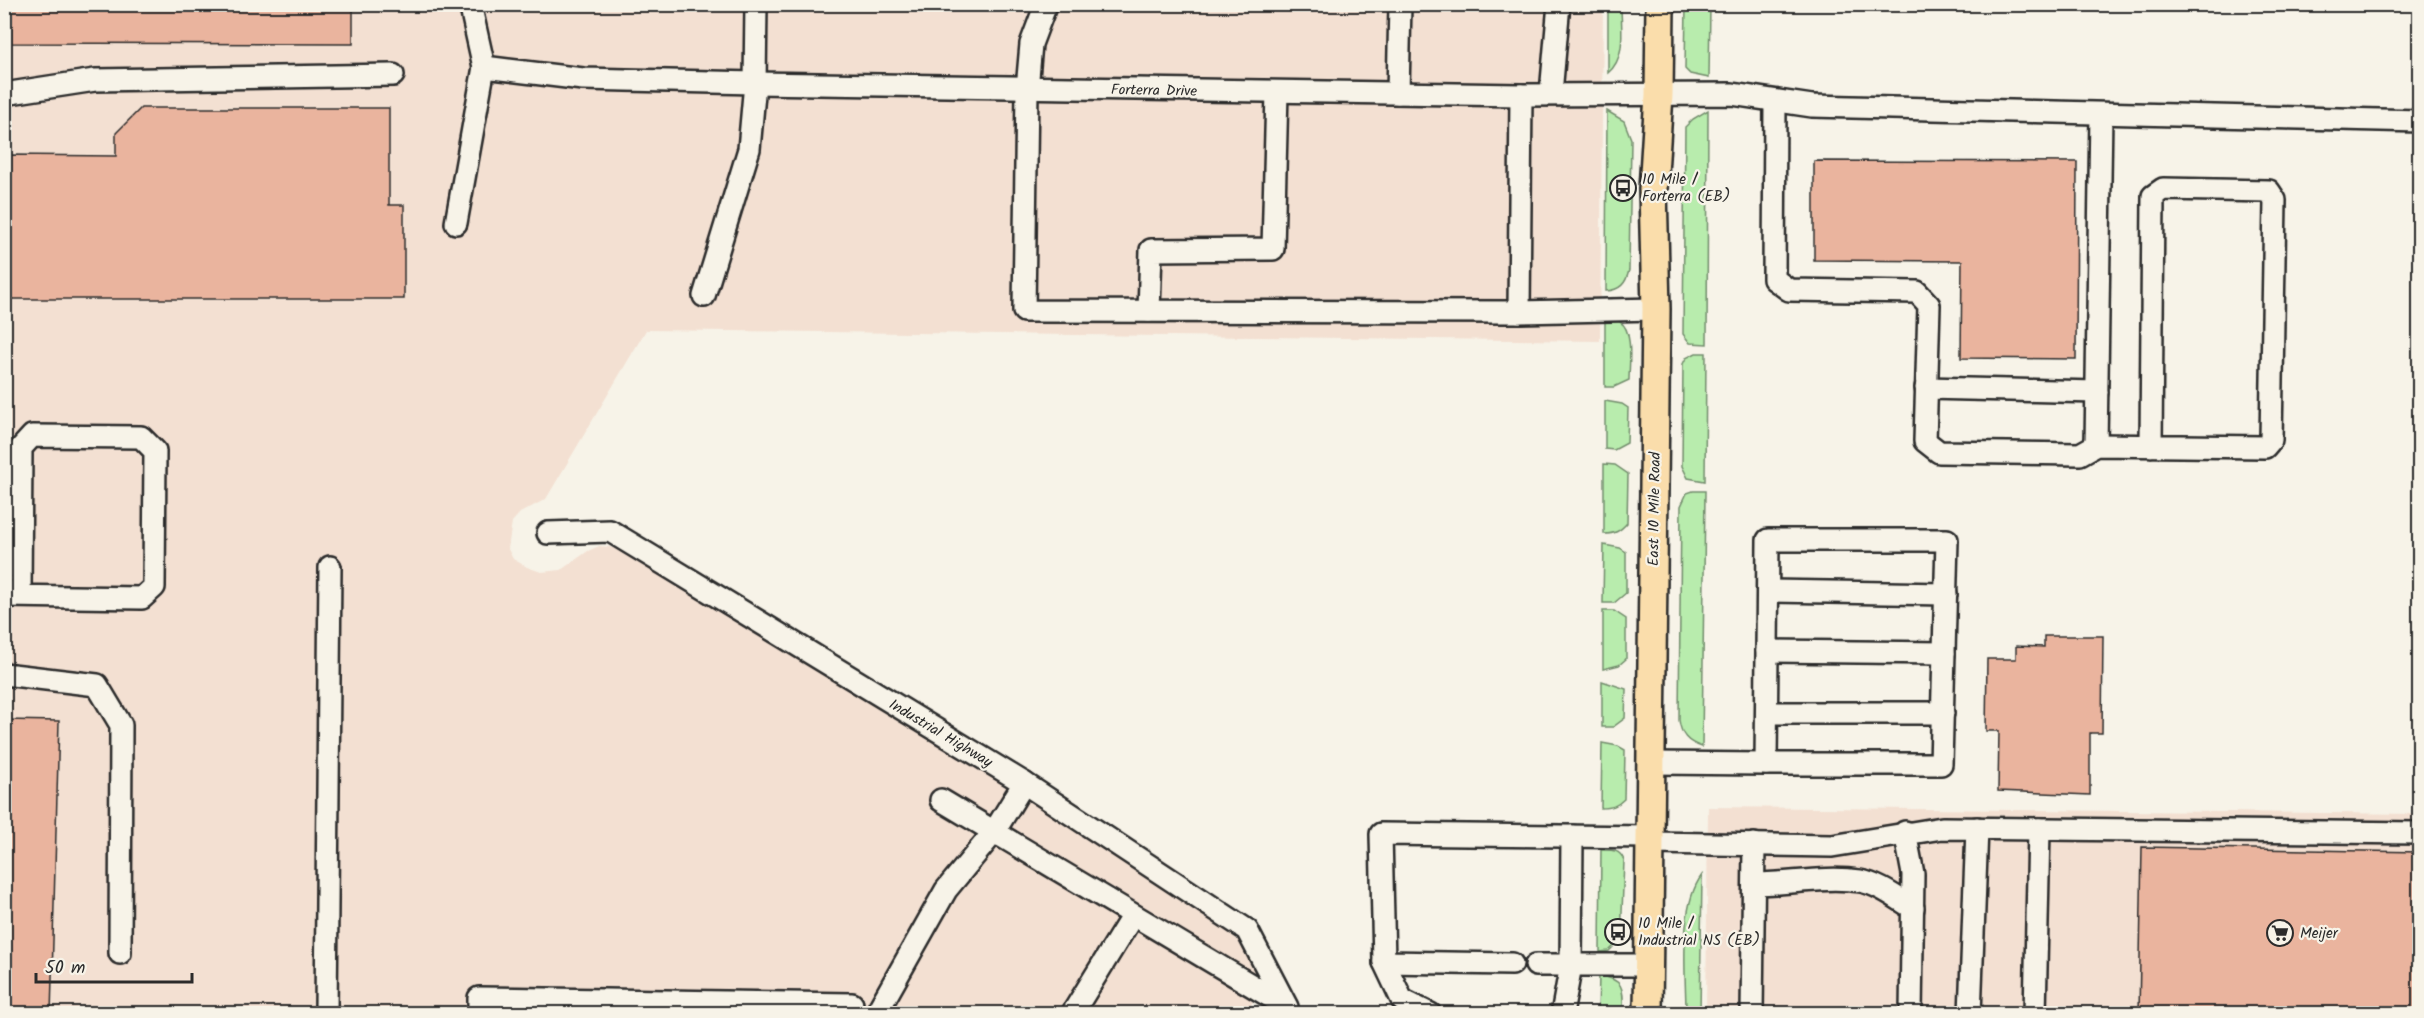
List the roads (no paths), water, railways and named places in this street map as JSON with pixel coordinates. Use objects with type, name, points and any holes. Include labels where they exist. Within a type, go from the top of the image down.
[{"type":"main road","name":"East 10 Mile Road","points":[[1648,1014],[1656,309],[1653,189],[1659,94],[1660,4]]},
{"type":"street","points":[[456,223],[484,67],[470,4]]},
{"type":"street","points":[[705,296],[749,149],[755,83],[756,4]]},
{"type":"street","points":[[1046,4],[1031,44],[1027,88],[1024,311],[1519,312],[1656,309]]},
{"type":"street","points":[[1398,93],[1400,4]]},
{"type":"street","points":[[1551,93],[1559,4]]},
{"type":"street","name":"Forterra Drive","points":[[484,67],[583,79],[1276,92],[1732,94],[1812,106],[2420,121]]},
{"type":"street","points":[[4,94],[95,80],[393,75]]},
{"type":"street","points":[[1149,311],[1151,250],[1273,249],[1276,92]]},
{"type":"street","points":[[1519,312],[1521,94]]},
{"type":"street","points":[[1775,101],[1774,279],[1789,290],[1917,292],[1929,305],[1924,441],[1939,452],[2080,454],[2096,445],[2151,446],[2265,447],[2271,440],[2275,200],[2269,191],[2163,189],[2153,196],[2151,446]]},
{"type":"street","points":[[2096,445],[2101,114]]},
{"type":"street","points":[[1926,388],[2097,392]]},
{"type":"street","points":[[33,436],[141,437],[155,452],[154,587],[142,598],[12,596],[21,448],[33,436]]},
{"type":"street","name":"Industrial Highway","points":[[548,533],[610,531],[1024,783],[1246,930],[1292,1010]]},
{"type":"street","points":[[1652,763],[1766,764],[1941,764],[1947,540],[1768,540],[1766,764]]},
{"type":"street","points":[[326,1014],[330,567]]},
{"type":"street","points":[[1768,591],[1946,594]]},
{"type":"street","points":[[1767,651],[1944,653]]},
{"type":"street","points":[[4,674],[97,685],[121,725],[120,953]]},
{"type":"street","points":[[1767,713],[1943,712]]},
{"type":"street","points":[[876,1014],[946,890],[994,832],[1024,783]]},
{"type":"street","name":"Industrial Highway","points":[[941,800],[1292,1010]]},
{"type":"street","points":[[1430,1014],[1402,1000],[1384,962],[1381,834],[1572,836],[1832,846],[1905,832],[1942,828],[2420,833]]},
{"type":"street","points":[[1970,1014],[1977,828]]},
{"type":"street","points":[[2035,1014],[2039,829]]},
{"type":"street","points":[[1905,832],[1913,874],[1911,1014]]},
{"type":"street","points":[[1562,1014],[1571,965],[1572,836]]},
{"type":"street","points":[[1752,1014],[1754,844]]},
{"type":"street","points":[[1754,884],[1784,884],[1814,880],[1862,881],[1913,908]]},
{"type":"street","points":[[1072,1014],[1133,915]]},
{"type":"street","points":[[1384,962],[1512,964]]},
{"type":"street","points":[[1536,965],[1649,964]]},
{"type":"street","points":[[479,1014],[479,998],[852,1004],[846,1014]]},
{"type":"place","name":"10 Mile / Forterra (EB)","points":[[1623,188]]},
{"type":"place","name":"10 Mile / Industrial NS (EB)","points":[[1618,932]]},
{"type":"place","name":"Meijer","points":[[2280,933]]}]
